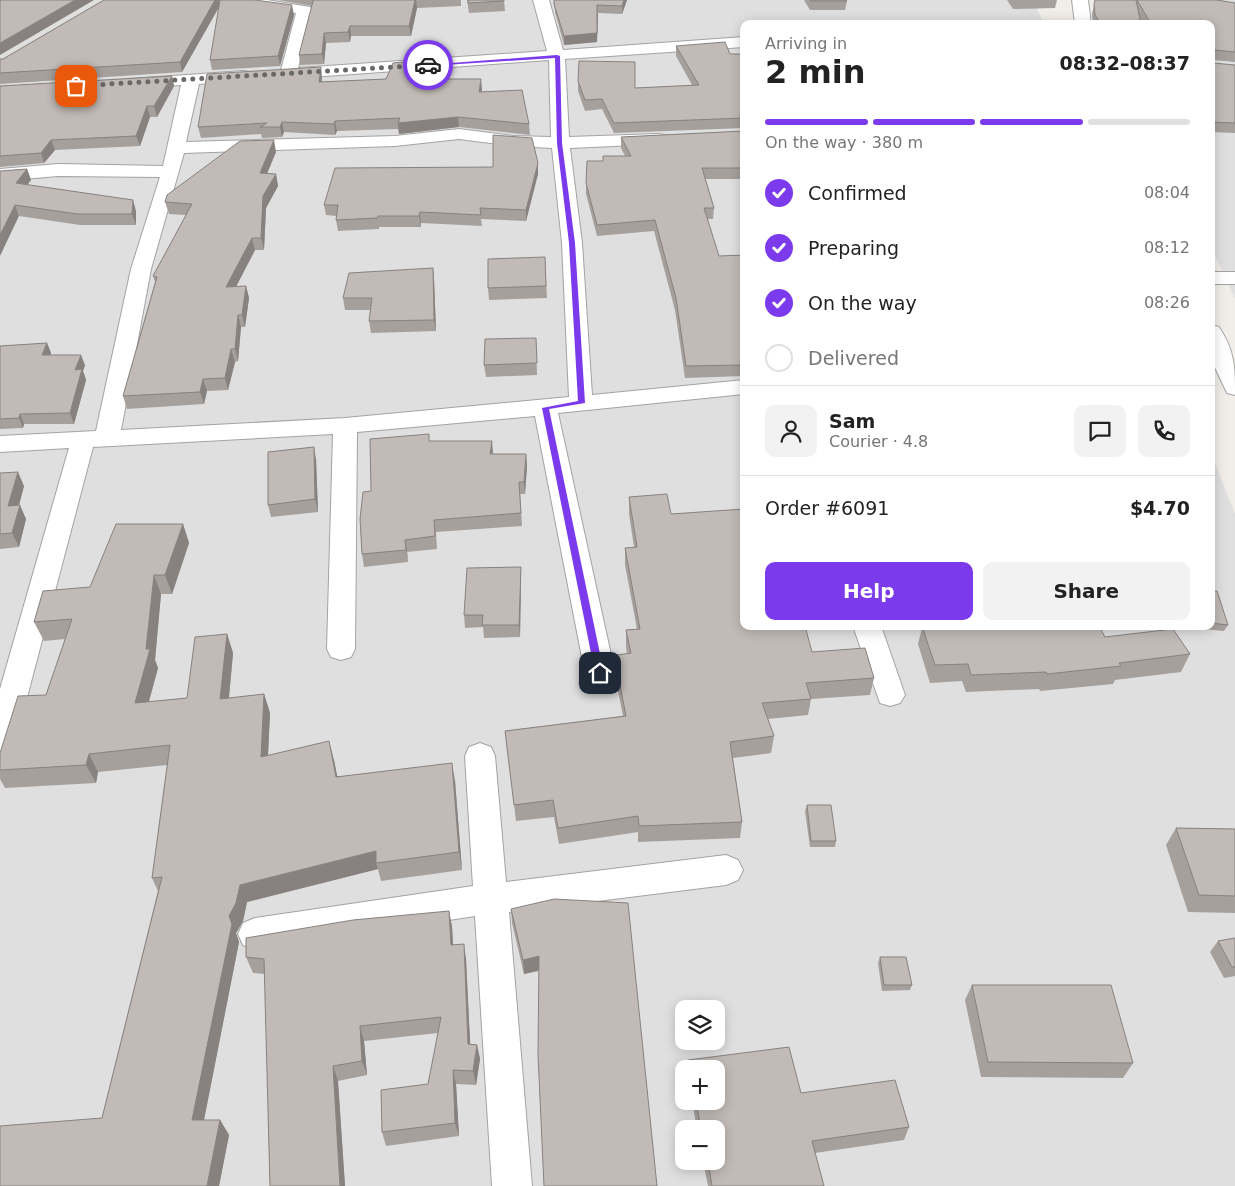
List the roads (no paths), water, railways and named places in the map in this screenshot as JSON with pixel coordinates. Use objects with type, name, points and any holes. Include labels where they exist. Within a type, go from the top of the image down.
[{"type":"street","points":[[236,0],[310,5],[288,73]]},
{"type":"street","points":[[541,0],[557,56],[560,143],[572,243],[581,403]]},
{"type":"street","points":[[1078,20],[1080,0]]},
{"type":"street","points":[[124,83],[557,56],[740,42]]},
{"type":"street","points":[[0,743],[95,439],[141,268],[171,172],[190,80]]},
{"type":"street","points":[[175,148],[394,141],[459,134],[513,141],[560,143],[674,138]]},
{"type":"street","points":[[0,176],[58,170],[171,172]]},
{"type":"street","points":[[1215,278],[1235,278]]},
{"type":"street","points":[[1217,359],[1235,388]]},
{"type":"street","points":[[0,444],[345,426],[545,408],[740,387]]},
{"type":"street","points":[[545,408],[600,673]]},
{"type":"street","points":[[341,649],[345,426]]},
{"type":"street","points":[[868,630],[890,695]]},
{"type":"street","points":[[480,756],[512,1186]]},
{"type":"street","points":[[254,934],[490,899],[726,870]]}]
